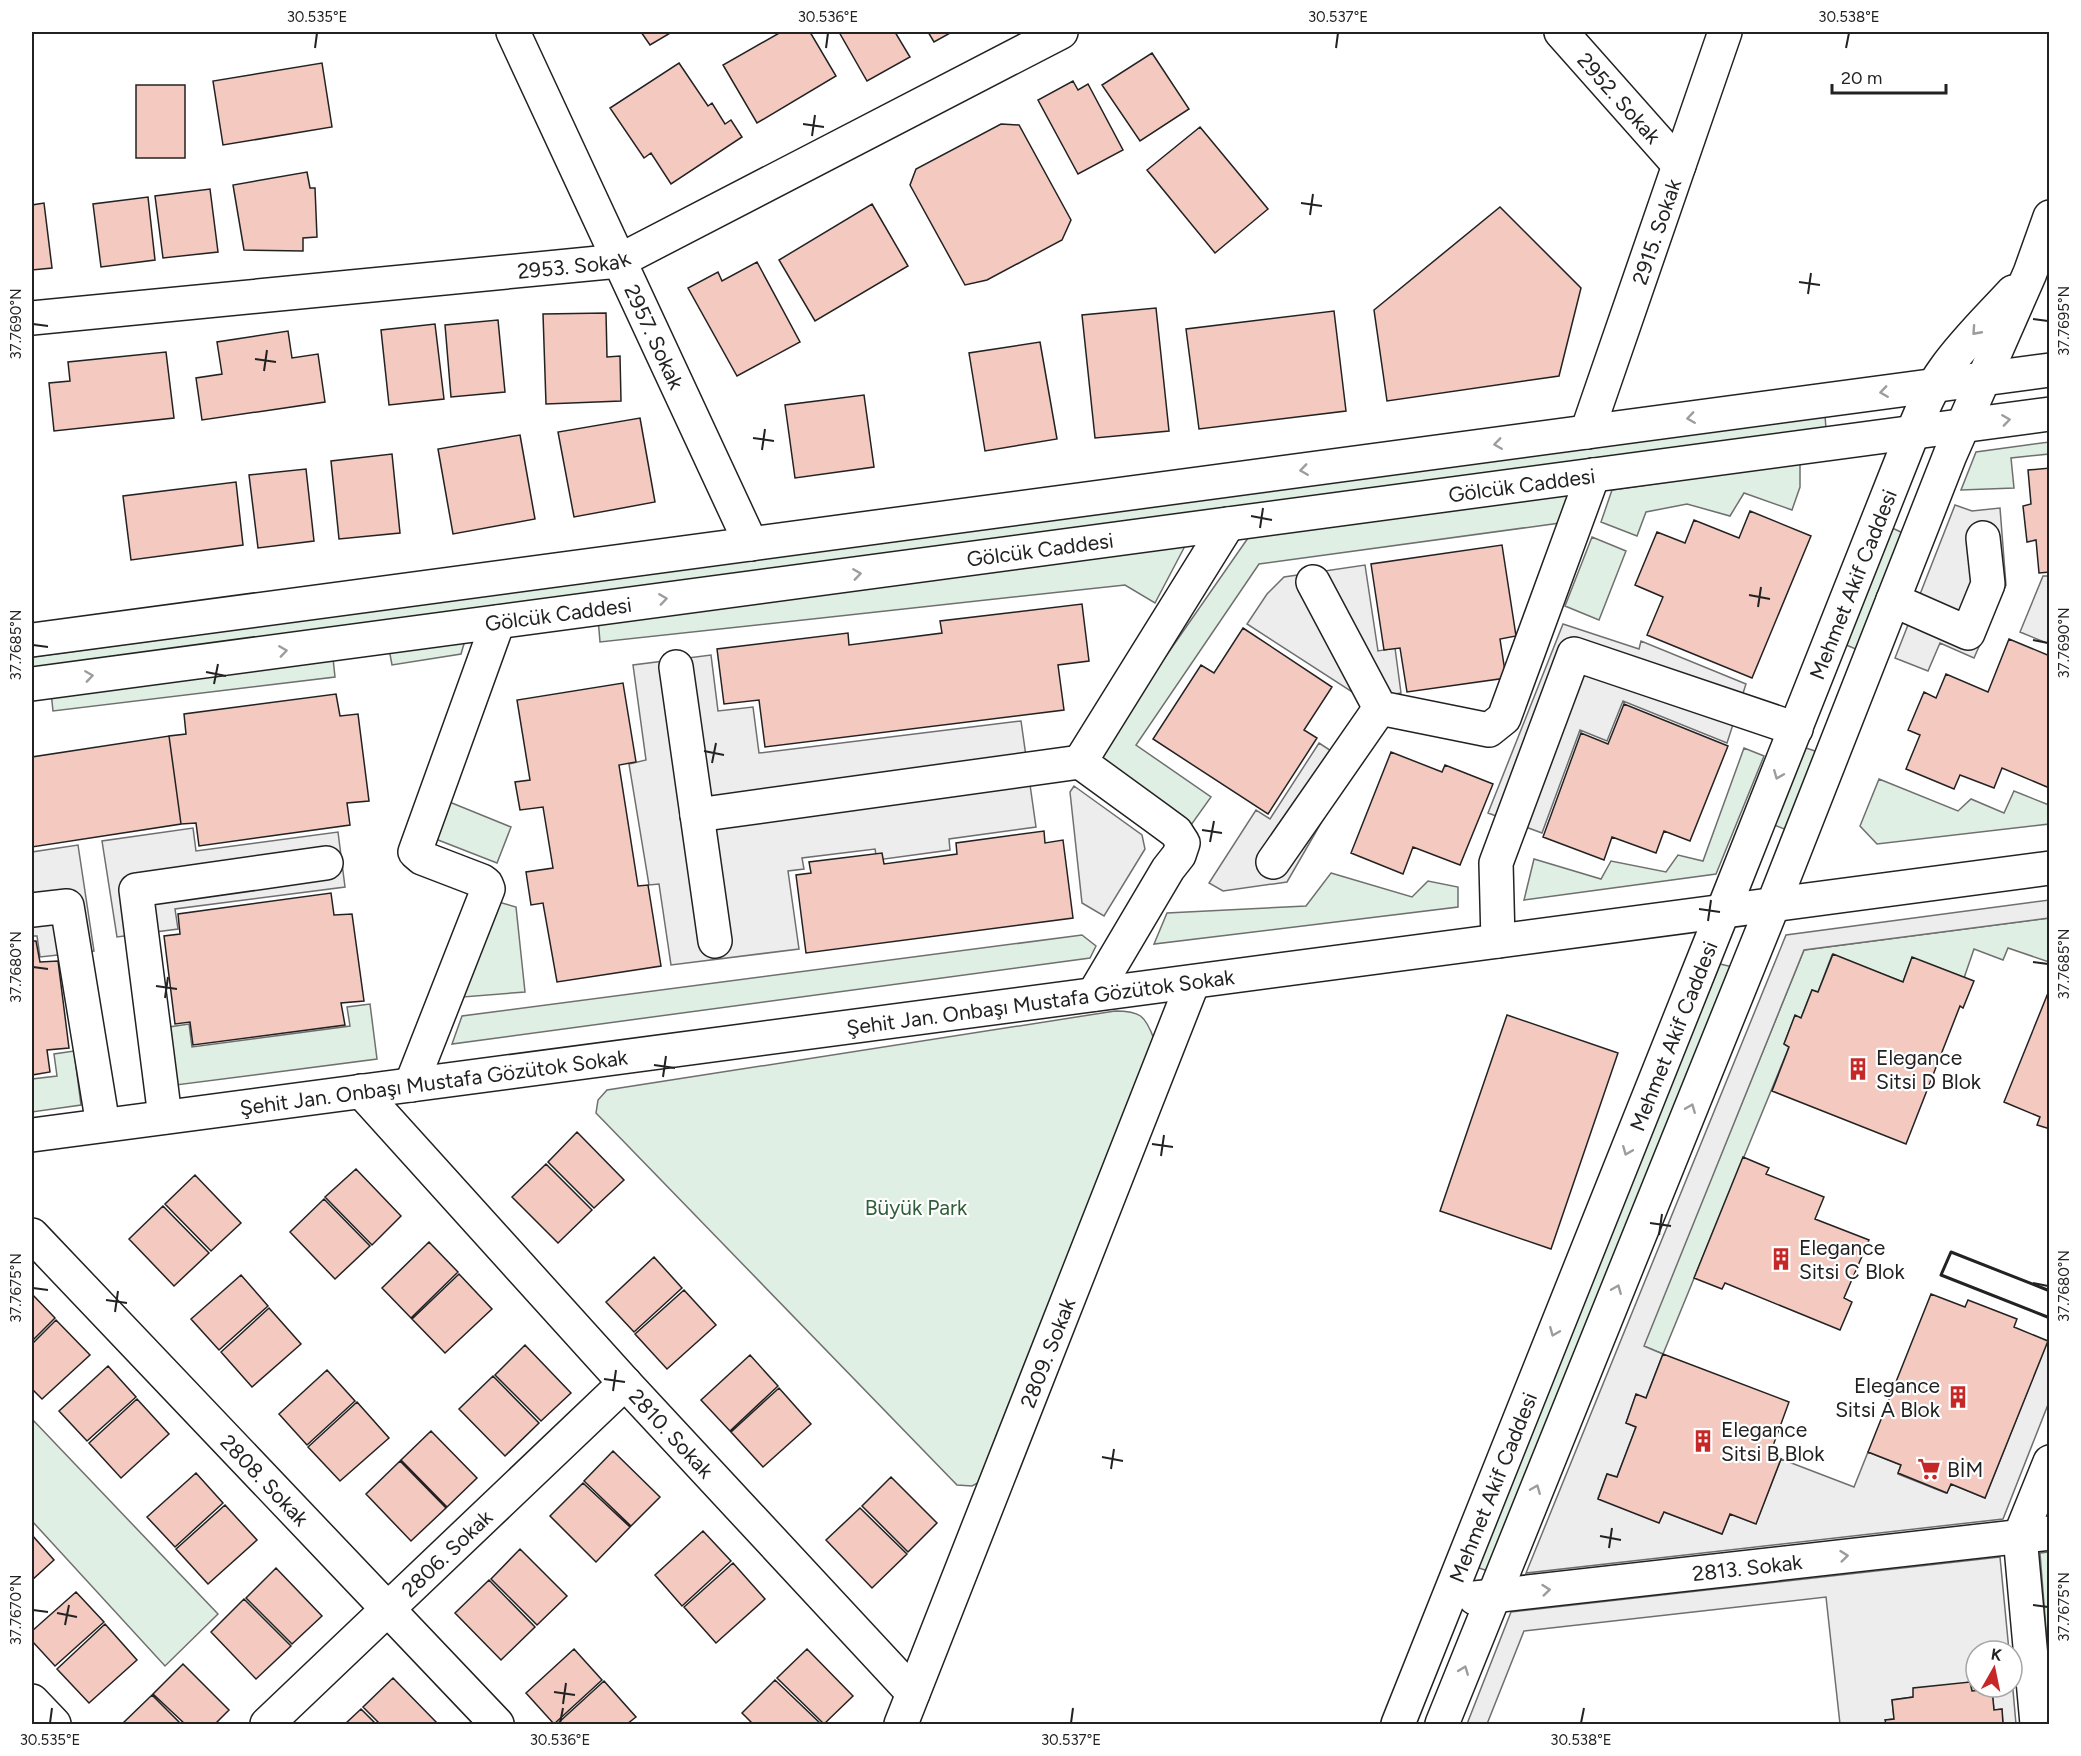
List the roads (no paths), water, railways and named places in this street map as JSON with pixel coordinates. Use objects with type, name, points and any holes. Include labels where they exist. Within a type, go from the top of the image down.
[{"type":"street","name":"2957. Sokak","points":[[513,32],[751,544]]},
{"type":"street","name":"2953. Sokak","points":[[32,318],[619,261],[1061,32]]},
{"type":"street","name":"2952. Sokak","points":[[1561,32],[1679,165]]},
{"type":"street","name":"2915. Sokak","points":[[1587,432],[1725,32]]},
{"type":"street","name":"Mehmet Akif Caddesi","points":[[1442,1725],[1773,905],[1963,425],[2030,273],[2049,217]]},
{"type":"street","name":"Mehmet Akif Caddesi","points":[[1398,1725],[1724,912],[1913,432],[1934,386],[1945,369],[2030,273]]},
{"type":"street","name":"Gölcük Caddesi","points":[[32,640],[2049,370]]},
{"type":"street","name":"Gölcük Caddesi","points":[[32,684],[2049,414]]},
{"type":"street","points":[[1380,708],[1489,730],[1504,718],[1593,475]]},
{"type":"street","points":[[1080,762],[1228,524]]},
{"type":"street","points":[[1893,600],[1968,633],[1988,584],[1983,538]]},
{"type":"street","points":[[1313,582],[1380,708]]},
{"type":"street","points":[[411,1085],[488,889],[482,881],[422,858],[415,852],[498,622]]},
{"type":"street","points":[[1498,941],[1496,863],[1574,654],[1796,729]]},
{"type":"street","points":[[676,667],[715,942]]},
{"type":"street","points":[[1273,862],[1380,708]]},
{"type":"street","points":[[697,815],[1080,762],[1176,832],[1183,843],[1179,855],[1168,869],[1094,994]]},
{"type":"street","points":[[165,1117],[136,890],[326,863]]},
{"type":"street","name":"Şehit Jan. Onbaşı Mustafa Gözütok Sokak","points":[[32,1135],[2049,868]]},
{"type":"street","points":[[32,910],[67,906],[103,1125]]},
{"type":"street","name":"2809. Sokak","points":[[901,1725],[1193,982]]},
{"type":"street","name":"2810. Sokak","points":[[361,1091],[625,1383],[913,1693]]},
{"type":"street","name":"2808. Sokak","points":[[32,1235],[497,1725]]},
{"type":"street","name":"2806. Sokak","points":[[267,1725],[625,1383]]},
{"type":"street","points":[[2037,1725],[2035,1535],[2049,1462]]},
{"type":"street","name":"2813. Sokak","points":[[1446,1601],[2035,1535]]},
{"type":"street","points":[[32,1701],[54,1725]]},
{"type":"place","name":"Elegance Sitsi D Blok","points":[[1858,1069]]},
{"type":"place","name":"Elegance Sitsi C Blok","points":[[1781,1259]]},
{"type":"place","name":"Elegance Sitsi A Blok","points":[[1958,1397]]},
{"type":"place","name":"Elegance Sitsi B Blok","points":[[1703,1441]]},
{"type":"place","name":"BİM","points":[[1929,1469]]},
{"type":"park label","name":"Büyük Park","points":[[916,1207]]}]
